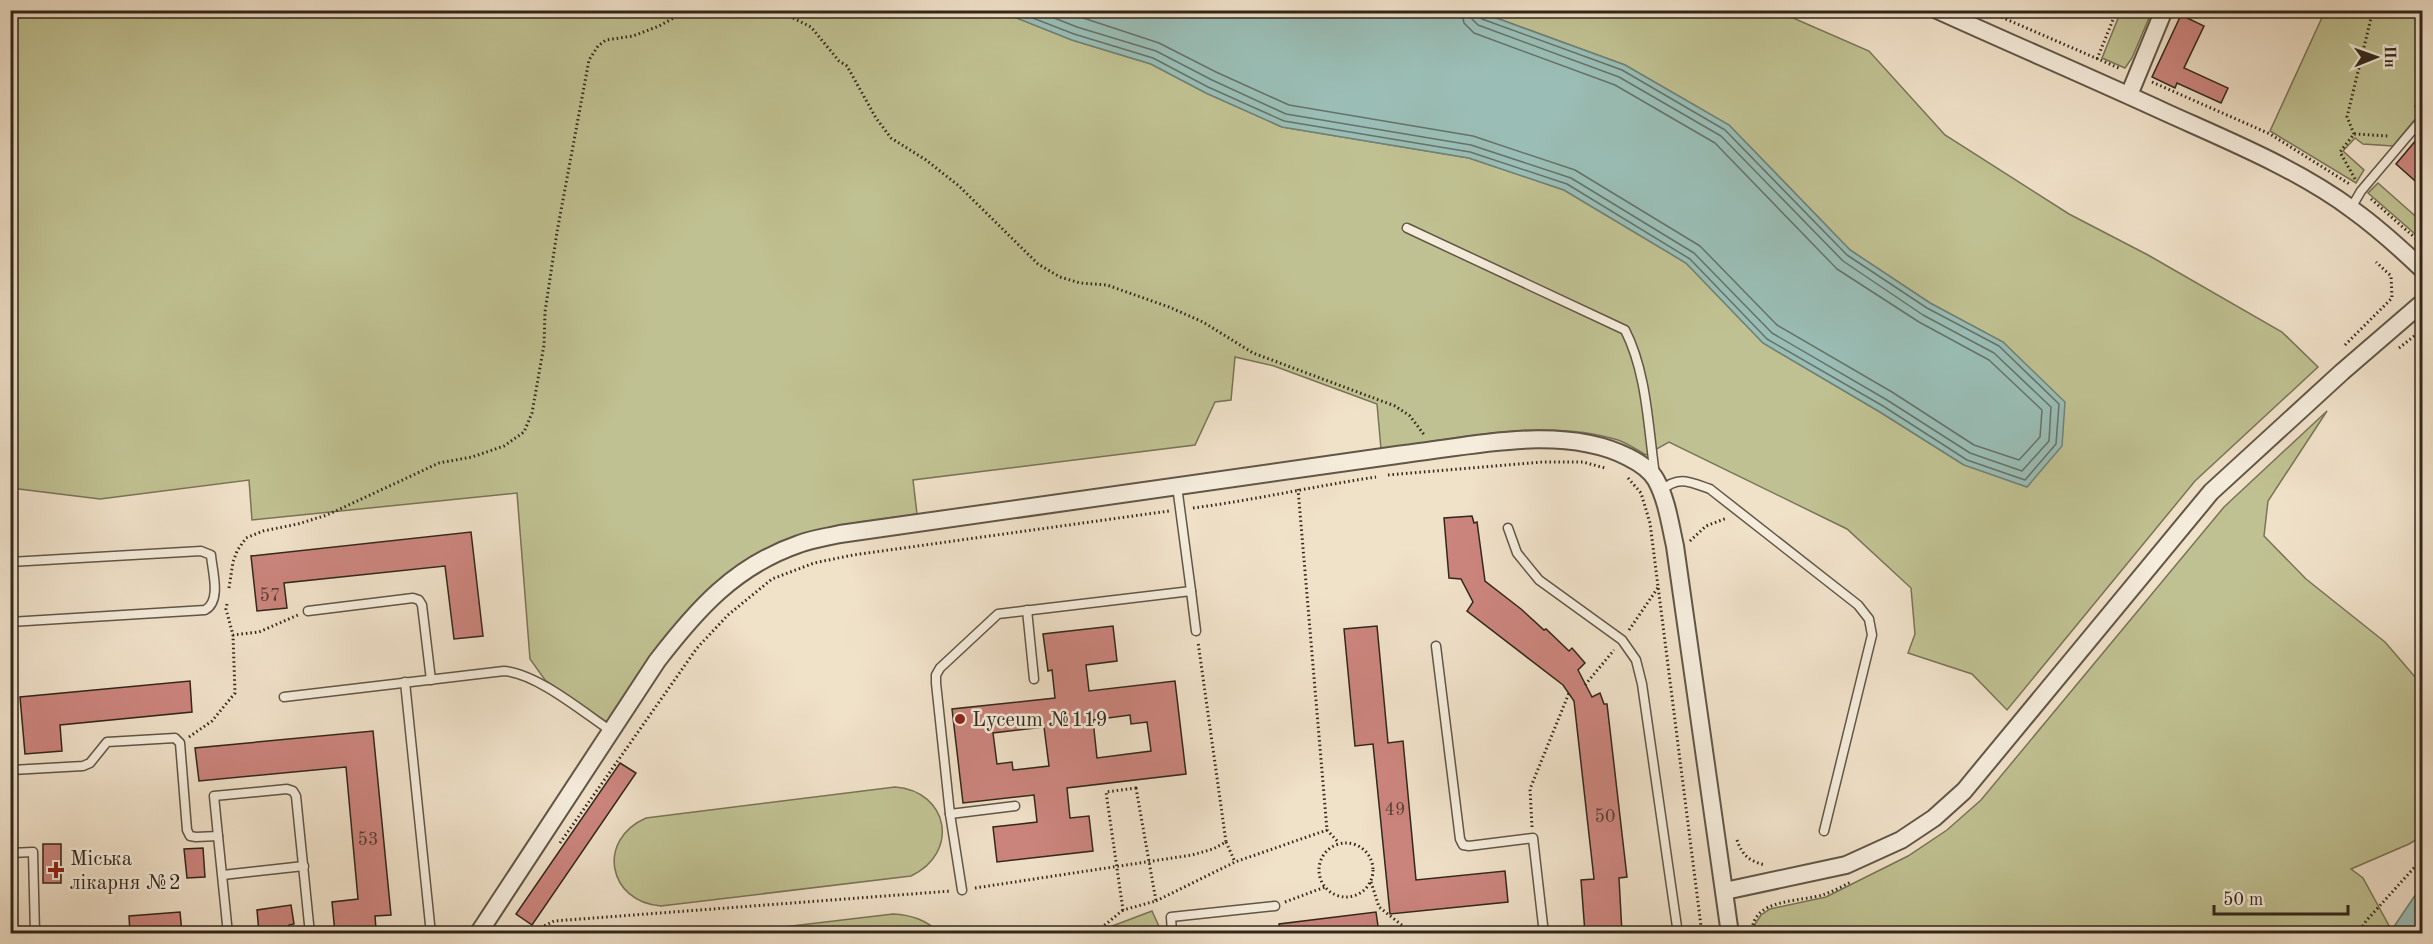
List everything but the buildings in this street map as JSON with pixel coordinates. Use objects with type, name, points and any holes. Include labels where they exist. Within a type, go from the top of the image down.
[{"type":"street","points":[[1937,10],[2256,154],[2351,208],[2393,241],[2422,269]]},
{"type":"street","points":[[2128,95],[2164,10]]},
{"type":"street","points":[[1725,891],[1846,865],[1901,840],[1934,818],[1964,791],[2211,492],[2342,372],[2422,303]]},
{"type":"street","points":[[478,933],[657,661],[713,594],[766,557],[801,543],[840,534],[1500,442],[1544,440],[1580,441],[1617,452],[1640,463],[1658,485],[1675,546],[1730,933]]},
{"type":"lane","points":[[2351,208],[2361,191],[2422,119]]},
{"type":"lane","points":[[1407,228],[1625,330],[1633,345],[1640,370],[1658,485],[1685,481],[1710,489],[1858,605],[1869,619],[1872,635],[1824,831]]},
{"type":"lane","points":[[1177,486],[1196,631]]},
{"type":"lane","points":[[1508,528],[1517,553],[1539,580],[1622,640],[1636,660],[1642,684],[1678,933]]},
{"type":"lane","points":[[10,562],[201,551],[211,555],[214,600],[205,610],[10,622]]},
{"type":"lane","points":[[962,890],[950,814],[936,675],[940,668],[998,614],[1191,591]]},
{"type":"lane","points":[[308,611],[413,598],[419,600],[422,605],[431,680]]},
{"type":"lane","points":[[1027,609],[1034,679]]},
{"type":"lane","points":[[1436,646],[1460,839],[1463,845],[1469,846],[1533,838],[1544,933]]},
{"type":"lane","points":[[284,697],[504,671],[517,672],[543,686],[611,731]]},
{"type":"lane","points":[[405,682],[431,933]]},
{"type":"lane","points":[[10,752],[12,770],[83,766],[90,763],[107,742],[169,736],[176,738],[180,743],[187,830],[190,836],[218,836]]},
{"type":"lane","points":[[228,933],[214,796],[287,789],[293,791],[296,796],[310,933]]},
{"type":"lane","points":[[950,814],[1015,806]]},
{"type":"lane","points":[[10,853],[33,852],[35,933]]},
{"type":"lane","points":[[223,875],[304,866]]},
{"type":"lane","points":[[1172,933],[1171,917],[1275,906]]},
{"type":"path","points":[[229,592],[233,562],[246,538],[263,531],[327,515],[439,463],[472,457],[504,446],[524,432],[532,413],[557,232],[589,60],[598,46],[606,40],[642,32],[688,10]]},
{"type":"path","points":[[777,10],[811,27],[838,61],[847,66],[876,118],[891,138],[926,160],[959,186],[1038,264],[1060,277],[1080,283],[1107,285],[1169,307],[1203,322],[1253,353],[1395,406],[1421,427],[1433,451]]},
{"type":"path","points":[[1985,10],[2097,59]]},
{"type":"path","points":[[2089,78],[2117,10]]},
{"type":"path","points":[[2354,134],[2348,117],[2373,10]]},
{"type":"path","points":[[2410,114],[2422,99]]},
{"type":"path","points":[[2354,134],[2392,136]]},
{"type":"path","points":[[2354,134],[2340,152],[2361,191]]},
{"type":"path","points":[[2339,351],[2392,298],[2391,276],[2376,262]]},
{"type":"path","points":[[560,843],[697,648],[728,615],[772,579],[814,563],[853,555],[1261,499],[1298,489],[1387,475],[1542,462],[1583,462],[1615,470]]},
{"type":"path","points":[[1296,470],[1327,830],[1339,843]]},
{"type":"path","points":[[1622,474],[1641,493],[1650,524],[1702,933]]},
{"type":"path","points":[[180,743],[212,721],[235,693],[233,635],[226,609],[227,600]]},
{"type":"path","points":[[233,635],[260,632],[308,611]]},
{"type":"path","points":[[1585,685],[1622,640]]},
{"type":"path","points":[[1533,838],[1530,789],[1569,693]]},
{"type":"path","points":[[1123,910],[1106,792],[1136,788],[1156,901]]},
{"type":"path","points":[[1094,933],[1123,910],[1156,901],[1235,862],[1327,830]]},
{"type":"path","points":[[1737,840],[1741,851],[1753,862],[1765,865],[1775,863]]},
{"type":"path","points":[[1227,842],[1235,862]]},
{"type":"path","points":[[1371,882],[1358,895],[1349,897],[1332,893],[1325,887],[1319,871],[1320,861],[1331,847],[1339,843],[1348,842],[1365,849],[1373,865],[1371,882],[1379,907],[1413,933]]},
{"type":"path","points":[[2358,932],[2422,860]]},
{"type":"path","points":[[1275,906],[1325,887]]},
{"type":"path","points":[[510,933],[532,932],[554,921]]},
{"type":"green space","points":[[11,11],[986,11],[1014,17],[1072,40],[1151,64],[1206,93],[1282,127],[1469,158],[1564,190],[1686,263],[1763,343],[1964,465],[2025,364],[2003,342],[1930,303],[1850,250],[1729,125],[1625,65],[1477,11],[1777,11],[1869,51],[1945,135],[2069,214],[2148,255],[2282,332],[2318,367],[2195,481],[2007,710],[1972,674],[1908,653],[1915,634],[1911,588],[1847,529],[1669,442],[1646,455],[1621,441],[1590,433],[1530,430],[1500,432],[1381,449],[1377,404],[1274,366],[1235,357],[1231,400],[1215,402],[1195,445],[913,480],[917,514],[828,528],[800,535],[767,549],[738,566],[688,612],[646,665],[607,722],[545,680],[530,659],[517,493],[252,520],[249,480],[100,499],[11,488]]},
{"type":"green space","points":[[2121,11],[2152,11],[2132,58],[2125,68],[2102,58]]},
{"type":"green space","points":[[2325,11],[2422,11],[2422,111],[2393,146],[2363,144],[2355,138],[2343,151],[2364,170],[2356,183],[2270,131]]},
{"type":"green space","points":[[2378,183],[2422,222],[2422,240],[2368,193]]},
{"type":"green space","points":[[2327,411],[2268,501],[2264,536],[2306,579],[2385,642],[2422,685],[2422,836],[2351,869],[2363,878],[2393,933],[1755,934],[1755,924],[1761,915],[1770,909],[1826,897],[1908,856],[1947,830],[1981,800],[2224,507]]},
{"type":"green space","points":[[895,787],[913,791],[927,799],[937,811],[942,824],[942,839],[937,853],[927,866],[911,876],[661,906],[643,902],[629,894],[620,882],[615,869],[615,854],[620,840],[630,828],[646,818]]},
{"type":"green space","points":[[1152,911],[1162,933],[1108,933],[1107,928]]},
{"type":"green space","points":[[893,914],[918,919],[940,933],[732,933]]},
{"type":"water","points":[[986,11],[1477,11],[1625,65],[1729,125],[1850,250],[1930,303],[2003,342],[2065,402],[2062,446],[2027,487],[1964,465],[1763,343],[1686,263],[1564,190],[1469,158],[1282,127],[1206,93],[1151,64],[1072,40],[1014,17]]},
{"type":"water","points":[[2422,885],[2422,933],[2393,933],[2391,931]]},
{"type":"place","name":"Lyceum №119","points":[[960,719]]},
{"type":"place","name":"Міська лікарня №2","points":[[56,870]]}]
